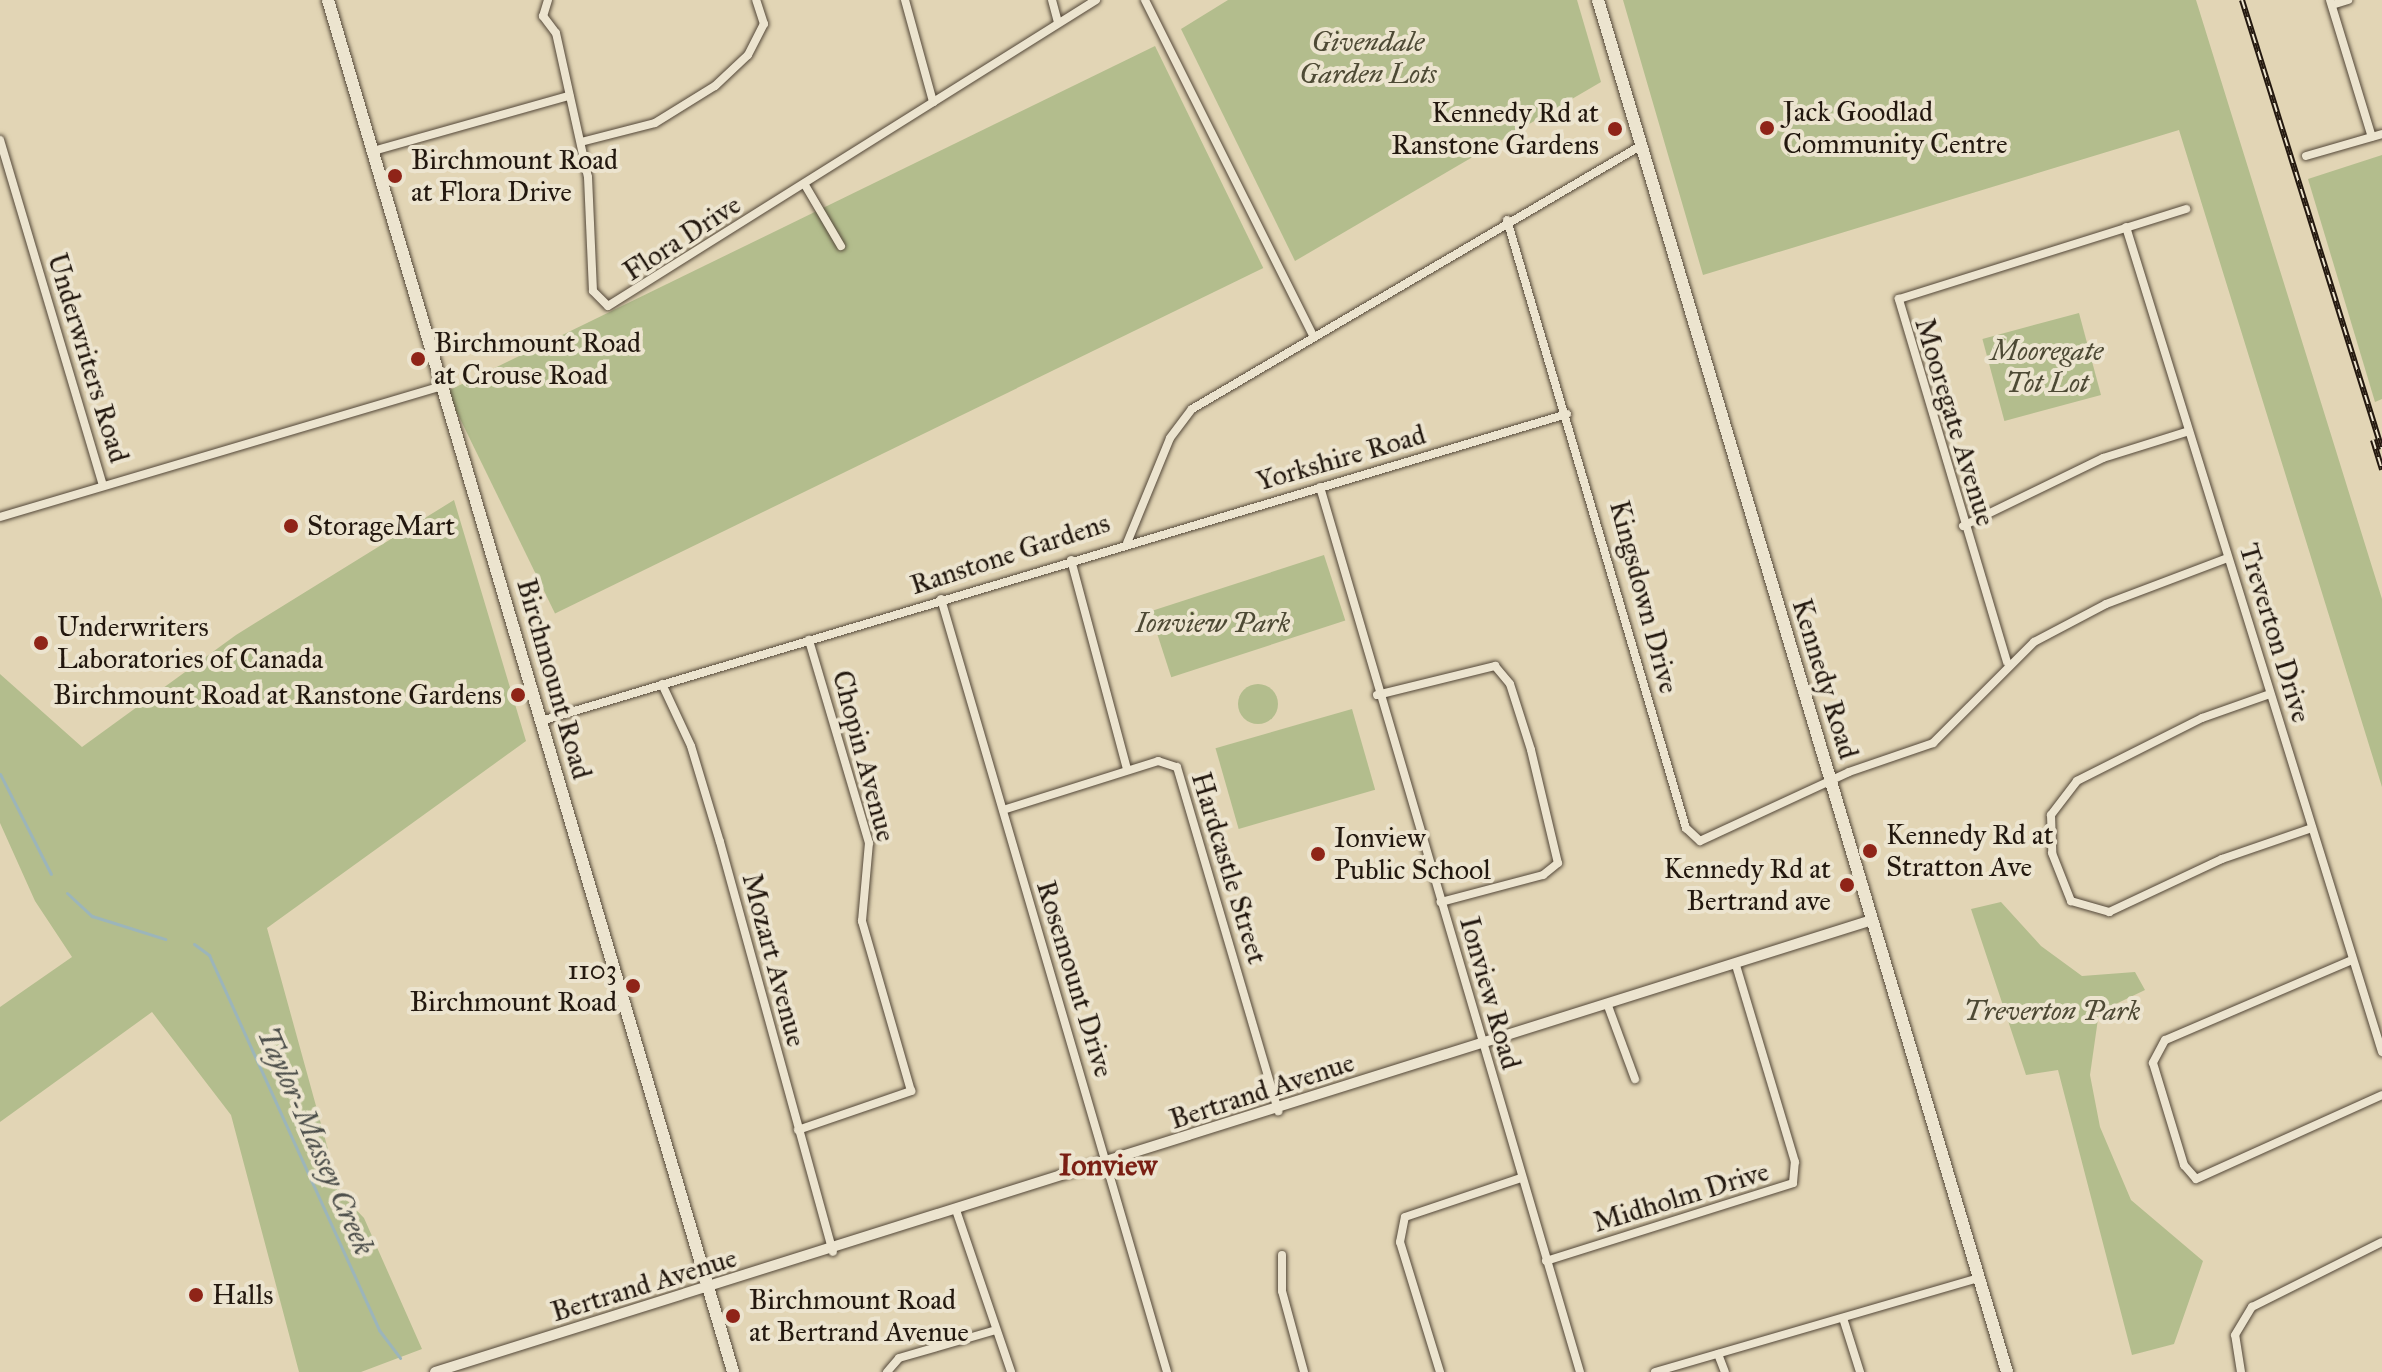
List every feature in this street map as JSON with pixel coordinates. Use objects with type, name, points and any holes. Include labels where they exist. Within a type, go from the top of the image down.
[{"type":"main road","name":"Birchmount Road","points":[[328,0],[733,1372]]},
{"type":"main road","name":"Kennedy Road","points":[[1598,0],[2007,1372]]},
{"type":"street","name":"Flora Drive","points":[[548,0],[543,16],[556,33],[595,220],[593,291],[608,306],[1096,0]]},
{"type":"street","points":[[581,142],[655,123],[715,86],[748,55],[764,24],[756,0]]},
{"type":"street","points":[[905,0],[933,102]]},
{"type":"street","points":[[1052,0],[1058,22]]},
{"type":"street","points":[[1145,0],[1313,336]]},
{"type":"street","points":[[2348,0],[2331,3],[2372,137]]},
{"type":"street","points":[[373,151],[569,96]]},
{"type":"street","points":[[2306,156],[2382,134]]},
{"type":"street","name":"Underwriters Road","points":[[0,140],[103,485],[0,517]]},
{"type":"street","name":"Ranstone Gardens","points":[[541,721],[1127,543],[1181,420],[1211,394],[1507,220],[1642,145]]},
{"type":"street","points":[[805,185],[841,246]]},
{"type":"street","name":"Mooregate Avenue","points":[[2007,662],[1963,526],[1899,299],[2186,209]]},
{"type":"street","name":"Kingsdown Drive","points":[[1507,220],[1691,836],[1709,841],[1831,782]]},
{"type":"street","name":"Treverton Drive","points":[[2126,227],[2382,1052]]},
{"type":"street","points":[[103,485],[442,386]]},
{"type":"street","name":"Yorkshire Road","points":[[1127,543],[1567,414]]},
{"type":"street","points":[[1963,526],[2103,458],[2189,431]]},
{"type":"street","name":"Ionview Road","points":[[1320,487],[1377,695],[1580,1372]]},
{"type":"street","points":[[1831,782],[1946,736],[2007,662],[2106,604],[2228,558]]},
{"type":"street","points":[[1071,560],[1127,769]]},
{"type":"street","name":"Rosemount Drive","points":[[941,599],[1167,1372]]},
{"type":"street","name":"Chopin Avenue","points":[[798,1130],[911,1091],[862,921],[869,843],[809,640]]},
{"type":"street","points":[[1377,695],[1495,666],[1510,684],[1531,750],[1558,863],[1543,875],[1441,902]]},
{"type":"street","name":"Mozart Avenue","points":[[662,684],[695,760],[833,1252]]},
{"type":"street","points":[[2270,694],[2202,718],[2077,781],[2051,815],[2056,865],[2071,901],[2109,912],[2222,859],[2312,828]]},
{"type":"street","name":"Hardcastle Street","points":[[1003,810],[1127,769],[1165,760],[1177,767],[1278,1111]]},
{"type":"street","name":"Bertrand Avenue","points":[[435,1372],[957,1213],[1872,920]]},
{"type":"street","points":[[2352,960],[2165,1040],[2153,1063],[2184,1165],[2196,1179],[2382,1095]]},
{"type":"street","name":"Midholm Drive","points":[[1546,1261],[1793,1183],[1795,1162],[1736,965]]},
{"type":"street","points":[[1608,1006],[1635,1079]]},
{"type":"street","points":[[1440,1372],[1400,1242],[1405,1217],[1521,1178]]},
{"type":"street","points":[[957,1213],[1011,1372]]},
{"type":"street","points":[[2241,1372],[2235,1335],[2252,1307],[2382,1242]]},
{"type":"street","points":[[1282,1255],[1282,1291],[1304,1372]]},
{"type":"street","points":[[1655,1372],[1978,1278]]},
{"type":"street","points":[[1843,1318],[1860,1372]]},
{"type":"street","points":[[887,1372],[899,1358],[996,1330]]},
{"type":"street","points":[[1718,1354],[1725,1372]]},
{"type":"green space","name":"Givendale Garden Lots","points":[[1228,0],[1577,0],[1601,82],[1295,261],[1181,29]]},
{"type":"green space","points":[[1623,0],[2196,0],[2382,599],[2382,787],[2179,130],[1703,275]]},
{"type":"green space","points":[[1155,46],[1263,268],[555,613],[447,391]]},
{"type":"green space","points":[[2382,155],[2382,399],[2375,402],[2308,179]]},
{"type":"green space","name":"Mooregate Tot Lot","points":[[2079,313],[2101,395],[2004,421],[1982,339]]},
{"type":"green space","points":[[454,500],[526,741],[267,928],[340,1193],[364,1218],[422,1349],[361,1372],[299,1372],[231,1115],[152,1012],[0,1122],[0,1007],[72,957],[35,901],[0,823],[0,674],[82,747],[236,635]]},
{"type":"green space","name":"Ionview Park","points":[[1324,555],[1345,621],[1171,677],[1150,612]]},
{"type":"green space","points":[[1258,684],[1272,690],[1278,704],[1272,718],[1258,724],[1244,718],[1238,704],[1244,690]]},
{"type":"green space","points":[[1352,709],[1375,790],[1239,829],[1216,748]]},
{"type":"green space","name":"Treverton Park","points":[[2001,902],[2041,946],[2082,976],[2135,972],[2145,990],[2099,1012],[2090,1075],[2100,1127],[2131,1200],[2203,1261],[2174,1344],[2132,1355],[2058,1070],[2026,1075],[1971,909]]},
{"type":"waterway","name":"Taylor-Massey Creek","points":[[0,774],[51,874]]},
{"type":"waterway","name":"Taylor-Massey Creek","points":[[67,893],[92,916],[165,939]]},
{"type":"waterway","name":"Taylor-Massey Creek","points":[[194,944],[209,955],[379,1330],[400,1358]]},
{"type":"railway","points":[[2242,0],[2382,449]]},
{"type":"railway","points":[[2373,440],[2382,470]]},
{"type":"place","name":"Jack Goodlad Community Centre","points":[[1767,128]]},
{"type":"place","name":"Kennedy Rd at Ranstone Gardens","points":[[1615,129]]},
{"type":"place","name":"Birchmount Road at Flora Drive","points":[[395,176]]},
{"type":"place","name":"Birchmount Road at Crouse Road","points":[[418,359]]},
{"type":"place","name":"StorageMart","points":[[291,526]]},
{"type":"place","name":"Underwriters Laboratories of Canada","points":[[41,643]]},
{"type":"place","name":"Birchmount Road at Ranstone Gardens","points":[[518,695]]},
{"type":"place","name":"Kennedy Rd at Stratton Ave","points":[[1870,851]]},
{"type":"place","name":"Ionview Public School","points":[[1318,854]]},
{"type":"place","name":"Kennedy Rd at Bertrand ave","points":[[1847,885]]},
{"type":"place","name":"1103 Birchmount Road","points":[[633,986]]},
{"type":"place","name":"Halls","points":[[196,1295]]},
{"type":"place","name":"Birchmount Road at Bertrand Avenue","points":[[733,1316]]},
{"type":"district","name":"Ionview","points":[[1108,1165]]}]
